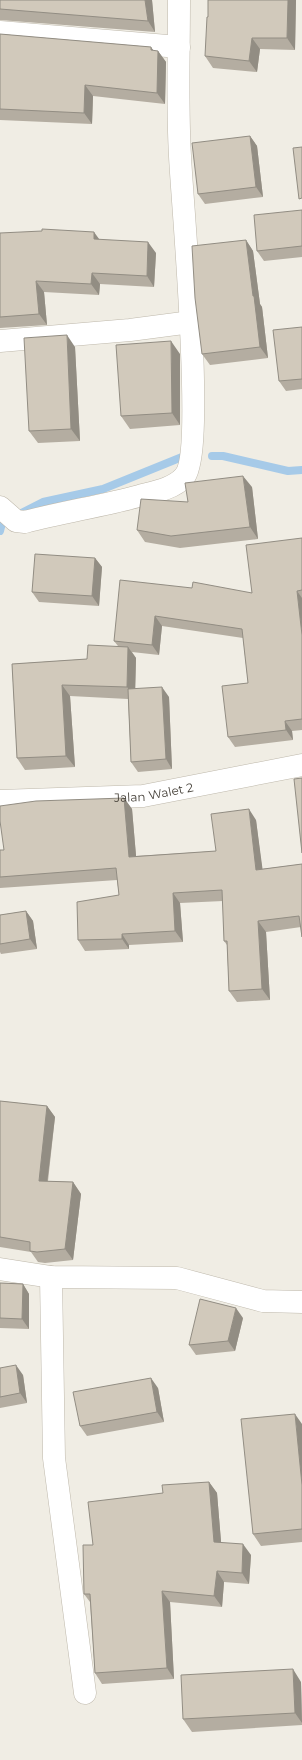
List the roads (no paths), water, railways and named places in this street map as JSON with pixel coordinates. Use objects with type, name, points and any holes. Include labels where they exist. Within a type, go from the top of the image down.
[{"type":"street","points":[[8,514],[26,522],[107,504],[158,491],[173,485],[184,477],[188,469],[191,456],[193,409],[191,322],[180,154],[179,0]]},
{"type":"street","points":[[0,32],[179,48]]},
{"type":"street","points":[[0,342],[130,330],[191,322]]},
{"type":"street","name":"Jalan Walet 2","points":[[2,801],[143,796],[302,765]]},
{"type":"street","points":[[0,1269],[51,1277],[177,1278],[263,1301],[302,1302]]},
{"type":"street","points":[[51,1277],[54,1458],[85,1693]]},
{"type":"waterway","points":[[212,456],[223,456],[288,471],[302,470]]},
{"type":"waterway","points":[[0,531],[2,523],[43,502],[103,489],[182,457]]}]
